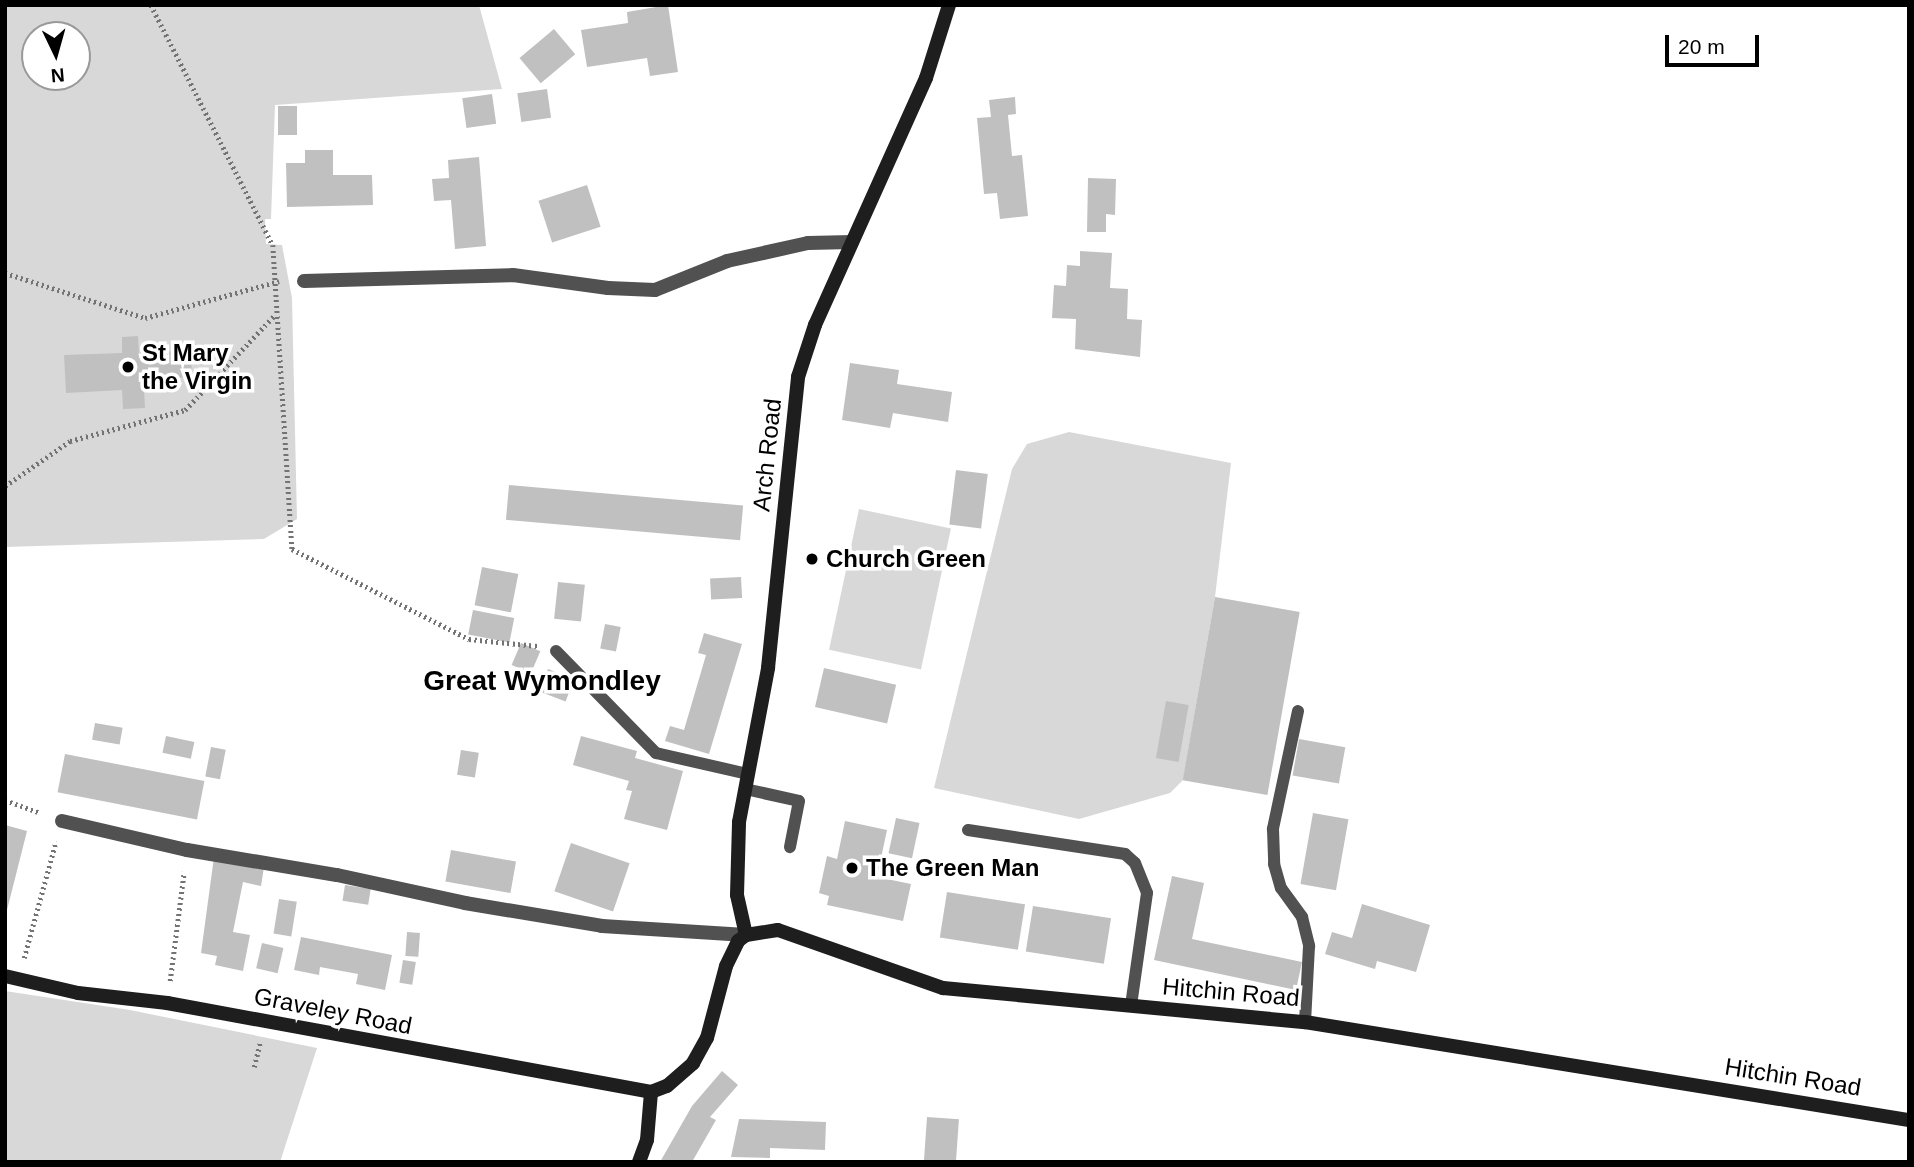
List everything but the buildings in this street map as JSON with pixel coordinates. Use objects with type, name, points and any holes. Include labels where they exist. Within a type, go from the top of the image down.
[{"type":"street","name":"Arch Road","points":[[746,935],[735,866],[745,789],[768,668],[798,377],[815,325],[926,78],[948,5]]},
{"type":"street","points":[[304,281],[513,275],[608,288],[655,290],[727,261],[808,243],[852,242]]},
{"type":"street","points":[[62,821],[187,850],[602,926],[746,935]]},
{"type":"street","name":"Hitchin Road","points":[[746,935],[765,930],[793,932],[869,965],[943,988],[1305,1022],[1909,1120]]},
{"type":"street","points":[[639,1162],[647,1140],[651,1092],[667,1086],[693,1063],[720,1002],[731,952],[746,935]]},
{"type":"street","name":"Graveley Road","points":[[11,978],[78,993],[167,1003],[651,1092]]},
{"type":"lane","points":[[556,651],[656,753],[748,774]]},
{"type":"lane","points":[[1298,711],[1273,829],[1278,876],[1302,917],[1309,946],[1305,1022]]},
{"type":"lane","points":[[745,789],[799,801],[790,847]]},
{"type":"lane","points":[[968,830],[1125,854],[1135,863],[1147,893],[1131,1006]]},
{"type":"path","points":[[151,5],[272,245],[276,281],[274,315],[292,550],[469,639],[506,646],[525,641],[556,651]]},
{"type":"path","points":[[5,273],[145,318],[276,281]]},
{"type":"path","points":[[5,486],[70,441],[185,410],[274,315]]},
{"type":"path","points":[[5,800],[62,821],[11,978]]},
{"type":"path","points":[[167,1003],[187,850]]},
{"type":"shaded area","points":[[5,5],[479,5],[502,89],[275,105],[271,219],[265,219],[266,244],[282,245],[292,298],[297,519],[264,539],[5,547]]},
{"type":"shaded area","points":[[1069,432],[1231,463],[1215,597],[1183,780],[1170,793],[1079,819],[934,788],[1012,469],[1027,444]]},
{"type":"shaded area","points":[[859,509],[951,529],[921,669],[829,650]]},
{"type":"shaded area","points":[[5,991],[130,1010],[317,1048],[280,1162],[5,1162]]},
{"type":"place","name":"St Mary the Virgin","points":[[128,367]]},
{"type":"place","name":"Church Green","points":[[812,559]]},
{"type":"place","name":"The Green Man","points":[[852,868]]},
{"type":"district","name":"Great Wymondley","points":[[542,681]]}]
